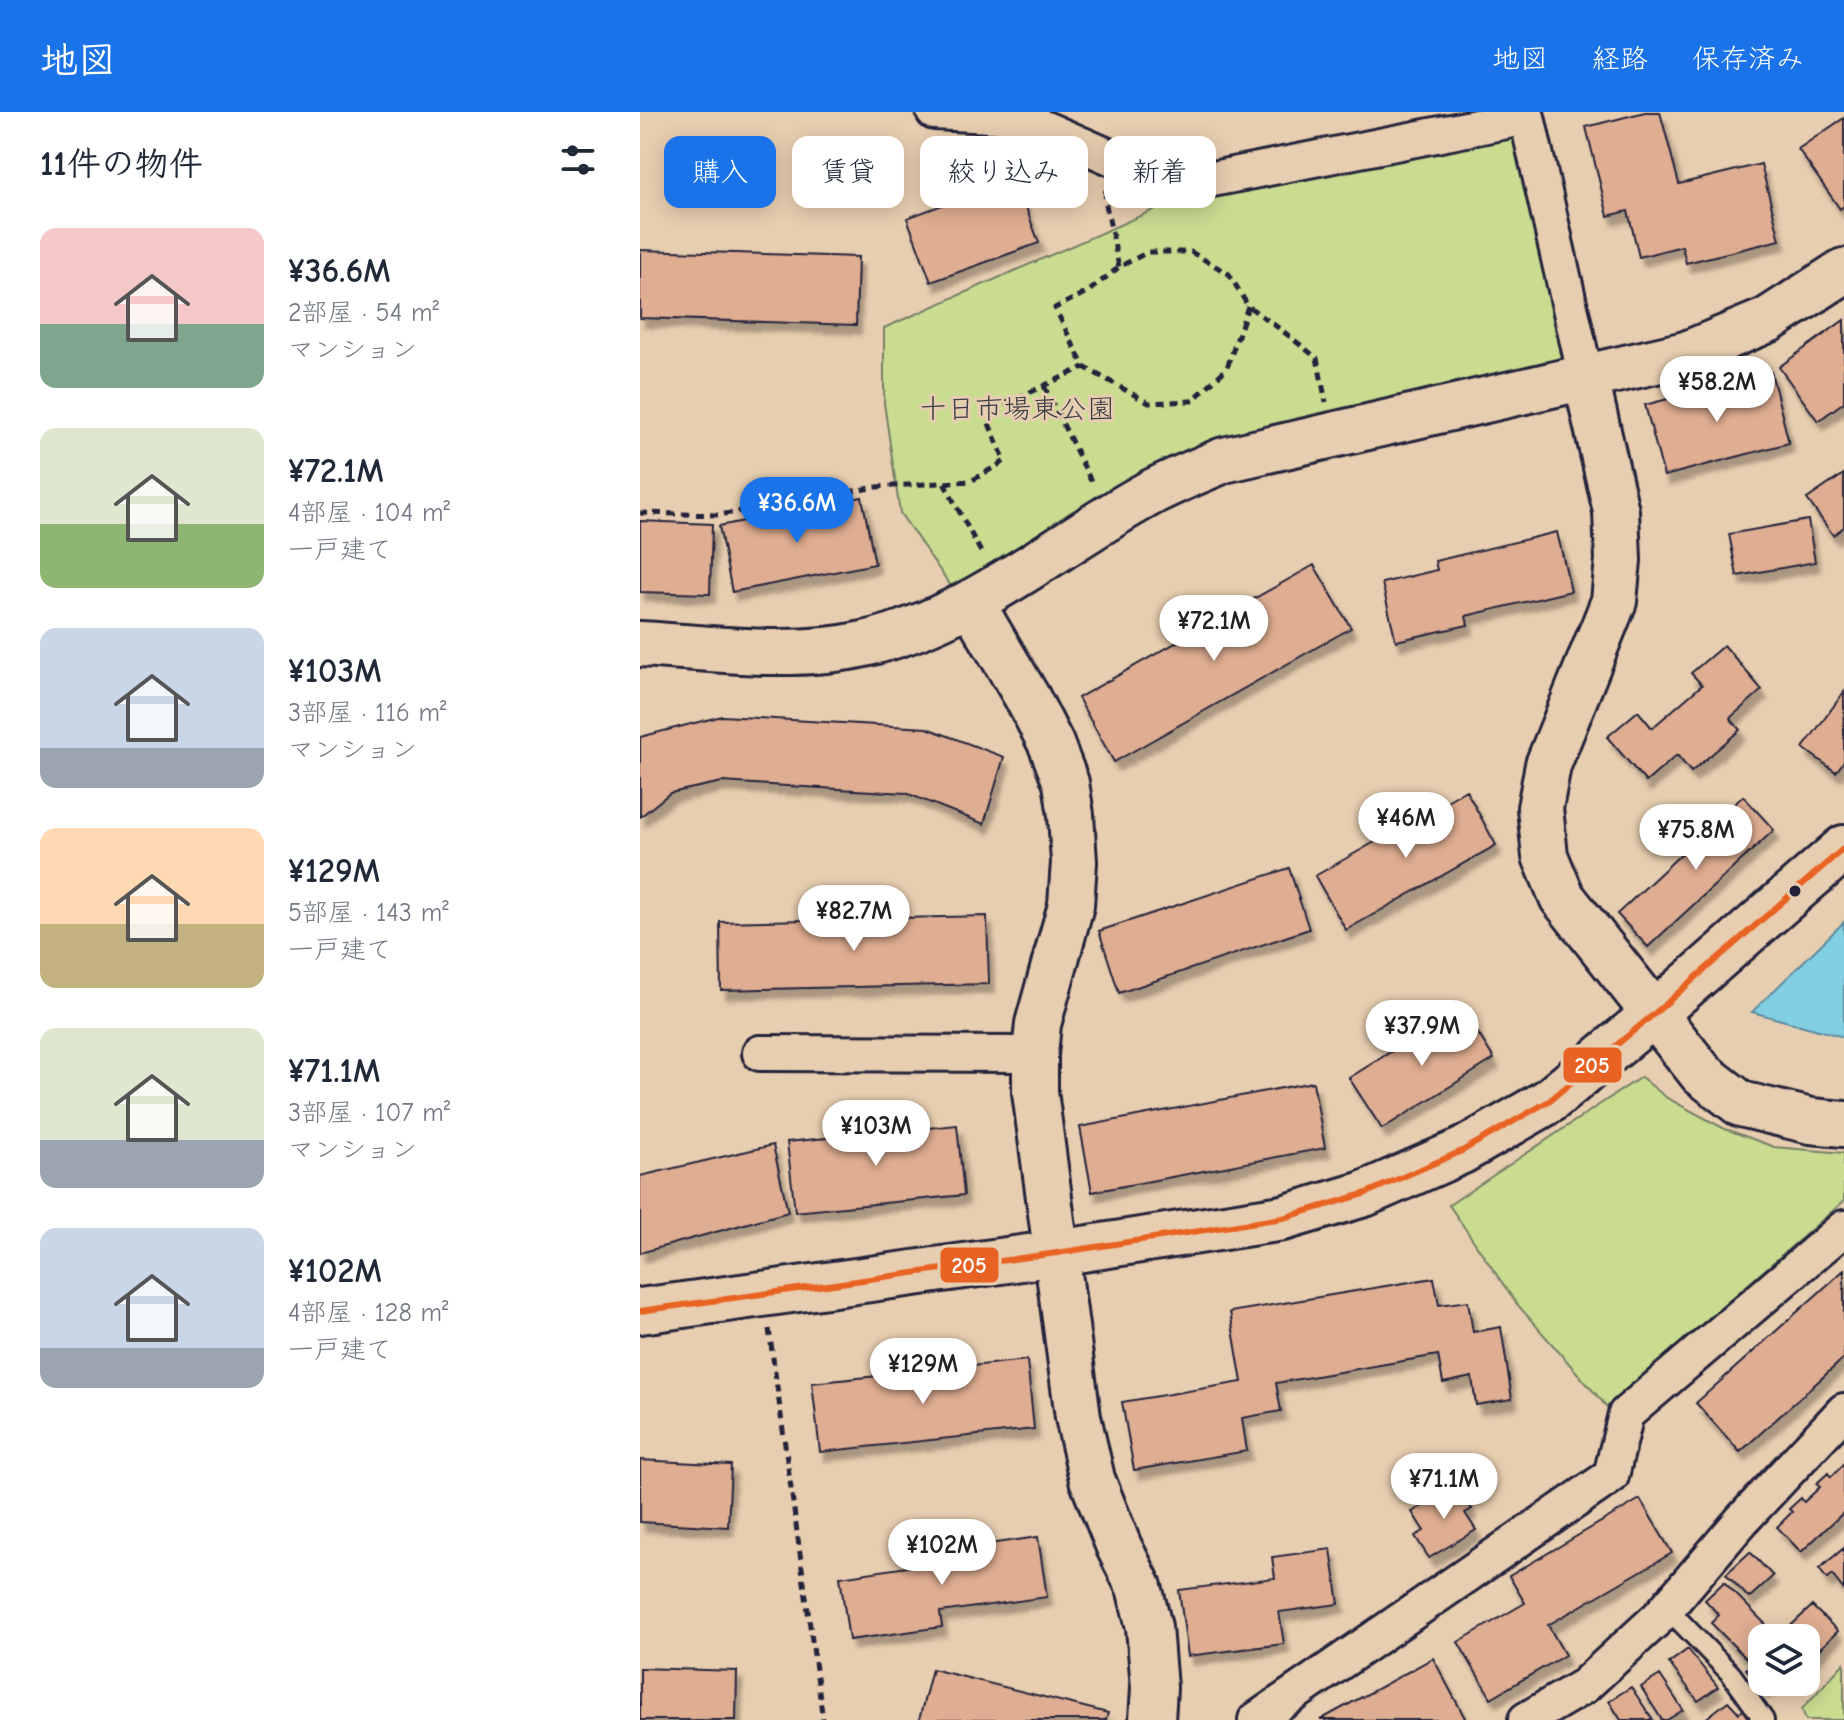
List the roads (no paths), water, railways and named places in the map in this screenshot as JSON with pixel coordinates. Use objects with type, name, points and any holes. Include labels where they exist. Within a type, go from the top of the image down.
[{"type":"street","points":[[934,112],[1009,116],[1177,186],[1527,117],[1616,511],[1618,560],[1614,601],[1548,765],[1540,808],[1545,856],[1562,897],[1702,1074],[1741,1104],[1811,1121],[1844,1124]]},
{"type":"street","points":[[640,644],[809,652],[862,644],[909,632],[985,594],[1152,492],[1224,460],[1686,354],[1768,320],[1844,271]]},
{"type":"street","points":[[985,594],[1028,699],[1051,744],[1066,783],[1071,815],[1074,862],[1071,905],[1038,1024],[1035,1092],[1078,1417],[1092,1479],[1139,1587],[1149,1627],[1154,1688],[1152,1720]]},
{"type":"street","points":[[640,1311],[1283,1218],[1364,1194],[1462,1151],[1549,1101],[1843,850]]},
{"type":"street","points":[[760,1053],[1035,1054]]},
{"type":"street","points":[[1256,1720],[1611,1476],[1626,1414],[1844,1228]]},
{"type":"street","points":[[1526,1720],[1584,1686],[1659,1617],[1742,1520],[1844,1411]]},
{"type":"lane","points":[[1667,1608],[1731,1674],[1764,1720]]},
{"type":"water","points":[[1844,922],[1844,1037],[1752,1012]]},
{"type":"park label","name":"十日市場東公園","points":[[1017,409]]}]
